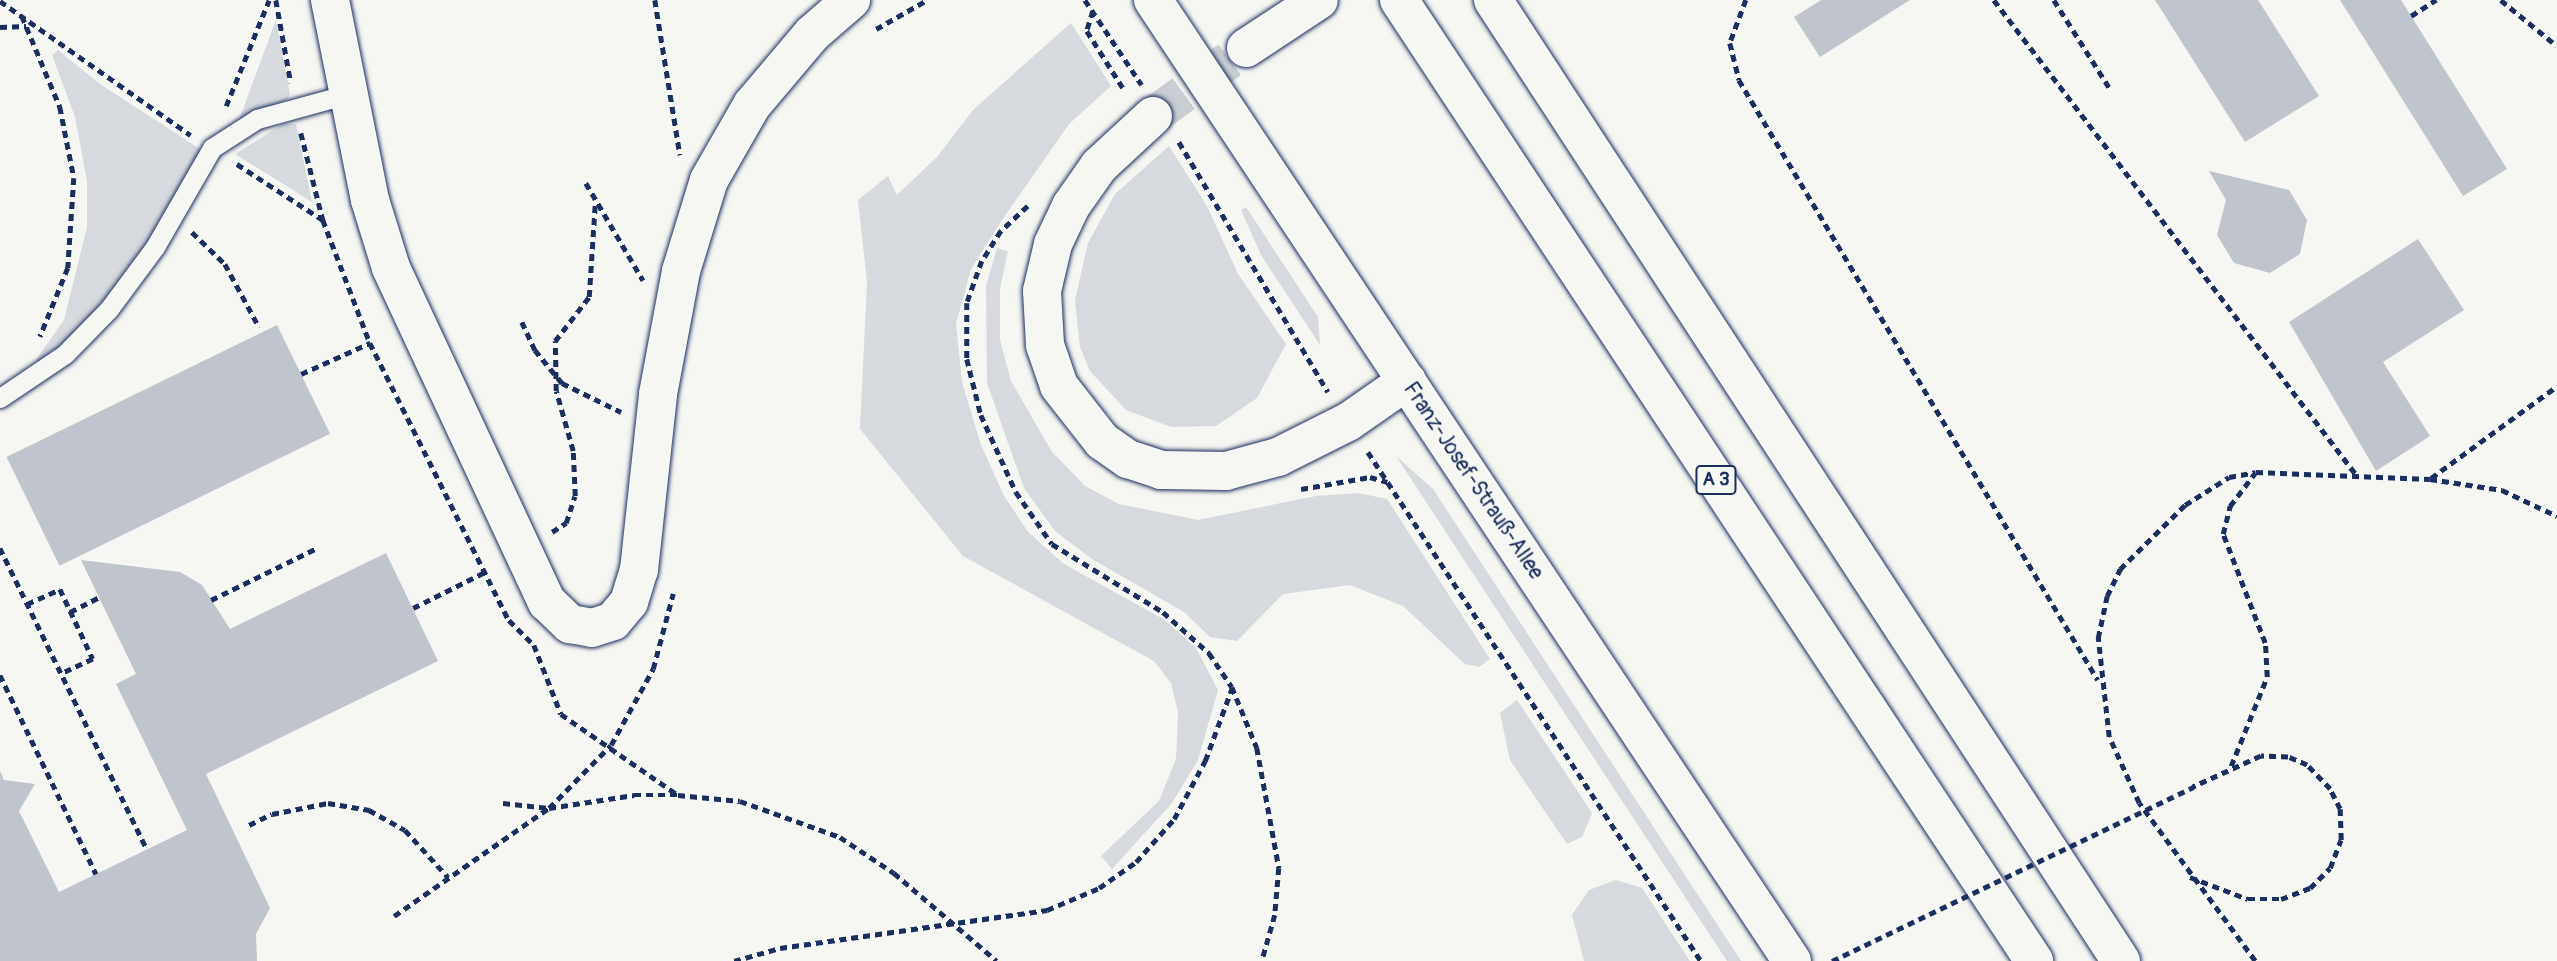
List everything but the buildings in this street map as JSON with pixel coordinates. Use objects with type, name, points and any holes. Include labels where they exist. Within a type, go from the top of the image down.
[{"type":"main road","points":[[330,0],[370,201],[391,268],[547,601],[570,624],[592,628],[612,621],[629,602],[639,570],[655,424],[671,326],[709,180],[752,105],[812,34],[851,0]]},
{"type":"main road","name":"Franz-Josef-Strauß-Allee","points":[[1153,0],[1792,961]]},
{"type":"main road","points":[[1245,48],[1319,0]]},
{"type":"main road","name":"A 3","points":[[1399,0],[2034,961]]},
{"type":"main road","points":[[1493,0],[2121,961]]},
{"type":"main road","points":[[1153,116],[1099,166],[1053,244],[1041,290],[1045,345],[1059,386],[1102,441],[1128,459],[1192,474],[1278,457],[1348,422],[1407,381]]},
{"type":"lane","points":[[0,398],[88,332],[134,277],[212,149],[257,119],[348,94]]},
{"type":"path","points":[[212,149],[269,0]]},
{"type":"path","points":[[655,0],[682,170]]},
{"type":"path","points":[[870,34],[927,0]]},
{"type":"path","points":[[1085,0],[1135,74]]},
{"type":"path","points":[[1746,0],[1730,43],[1739,80],[2099,681]]},
{"type":"path","points":[[1994,0],[2358,477]]},
{"type":"path","points":[[2054,0],[2111,90]]},
{"type":"path","points":[[2411,16],[2436,0]]},
{"type":"path","points":[[2501,0],[2557,46]]},
{"type":"path","points":[[0,1],[212,149],[323,220]]},
{"type":"path","points":[[1093,10],[1087,31],[1122,87]]},
{"type":"path","points":[[22,16],[60,107],[75,207],[60,298],[33,349]]},
{"type":"path","points":[[0,27],[26,26]]},
{"type":"path","points":[[1181,144],[1348,422],[1701,961]]},
{"type":"path","points":[[586,183],[595,204],[671,326]]},
{"type":"path","points":[[1031,203],[995,241],[967,303],[967,359],[981,415],[1016,492],[1052,544],[1163,612],[1209,653],[1232,687],[1257,748],[1279,868],[1275,915],[1262,961]]},
{"type":"path","points":[[522,550],[566,523],[575,496],[573,451],[556,375],[555,341],[589,297],[595,204]]},
{"type":"path","points":[[172,216],[225,264],[259,327]]},
{"type":"path","points":[[522,322],[556,375],[577,395],[655,424]]},
{"type":"path","points":[[301,374],[370,343]]},
{"type":"path","points":[[2430,478],[2557,386]]},
{"type":"path","points":[[2231,766],[2267,677],[2265,643],[2223,534],[2230,506],[2256,472]]},
{"type":"path","points":[[2255,961],[2188,877],[2139,803],[2109,737],[2099,681],[2098,638],[2107,596],[2120,569],[2185,505],[2229,477],[2256,472],[2430,478],[2502,490],[2557,516]]},
{"type":"path","points":[[0,548],[147,849]]},
{"type":"path","points":[[211,600],[317,548]]},
{"type":"path","points":[[412,608],[485,572]]},
{"type":"path","points":[[394,916],[549,808],[611,745],[653,669],[673,588]]},
{"type":"path","points":[[27,604],[60,589],[93,659],[61,674]]},
{"type":"path","points":[[70,612],[99,597]]},
{"type":"path","points":[[0,675],[96,874]]},
{"type":"path","points":[[734,961],[780,948],[1047,910],[1099,888],[1136,862],[1174,820],[1205,761],[1232,687]]},
{"type":"path","points":[[561,713],[611,745],[678,795]]},
{"type":"path","points":[[1832,961],[2193,787],[2231,766],[2262,756],[2307,765],[2340,809],[2341,840],[2330,868],[2310,888],[2281,899],[2248,899],[2188,877]]},
{"type":"path","points":[[503,803],[549,808],[634,795],[678,795],[740,801],[840,837],[956,924],[997,961]]},
{"type":"path","points":[[249,825],[272,814],[328,803],[369,810],[405,831],[448,877]]},
{"type":"shaded area","points":[[276,20],[290,94],[287,100],[239,120]]},
{"type":"shaded area","points":[[1071,23],[1111,86],[1069,124],[1002,220],[971,269],[956,324],[962,382],[981,445],[1003,494],[1028,532],[1064,564],[1165,620],[1196,648],[1218,690],[1198,760],[1172,803],[1112,869],[1101,856],[1159,801],[1176,759],[1178,712],[1171,683],[1154,661],[963,556],[860,429],[867,282],[858,200],[888,176],[897,195],[937,157],[973,110]]},
{"type":"shaded area","points":[[58,50],[100,84],[203,151],[125,284],[41,366],[36,360],[64,320],[87,227],[87,181],[75,117],[52,55]]},
{"type":"shaded area","points":[[283,124],[296,124],[312,202],[235,154]]},
{"type":"shaded area","points":[[1169,146],[1207,206],[1238,274],[1286,344],[1257,398],[1216,426],[1171,427],[1126,410],[1090,371],[1080,347],[1075,300],[1088,243],[1115,194]]},
{"type":"shaded area","points":[[1246,207],[1318,317],[1320,345],[1261,255],[1241,210]]},
{"type":"shaded area","points":[[997,248],[1008,251],[1000,289],[1000,340],[1011,381],[1052,452],[1085,486],[1119,504],[1198,520],[1316,496],[1358,493],[1387,499],[1490,659],[1479,667],[1465,664],[1403,606],[1350,585],[1283,594],[1237,641],[1210,637],[1184,612],[1092,559],[1055,531],[1024,488],[987,383],[986,286]]},
{"type":"shaded area","points":[[1396,456],[1433,489],[1741,961],[1727,961]]},
{"type":"shaded area","points":[[1517,700],[1592,813],[1582,837],[1567,844],[1510,760],[1500,713]]},
{"type":"shaded area","points":[[1616,880],[1642,888],[1690,961],[1584,961],[1572,915],[1589,890]]},
{"type":"tunnel","points":[[1153,116],[1246,48]]}]
